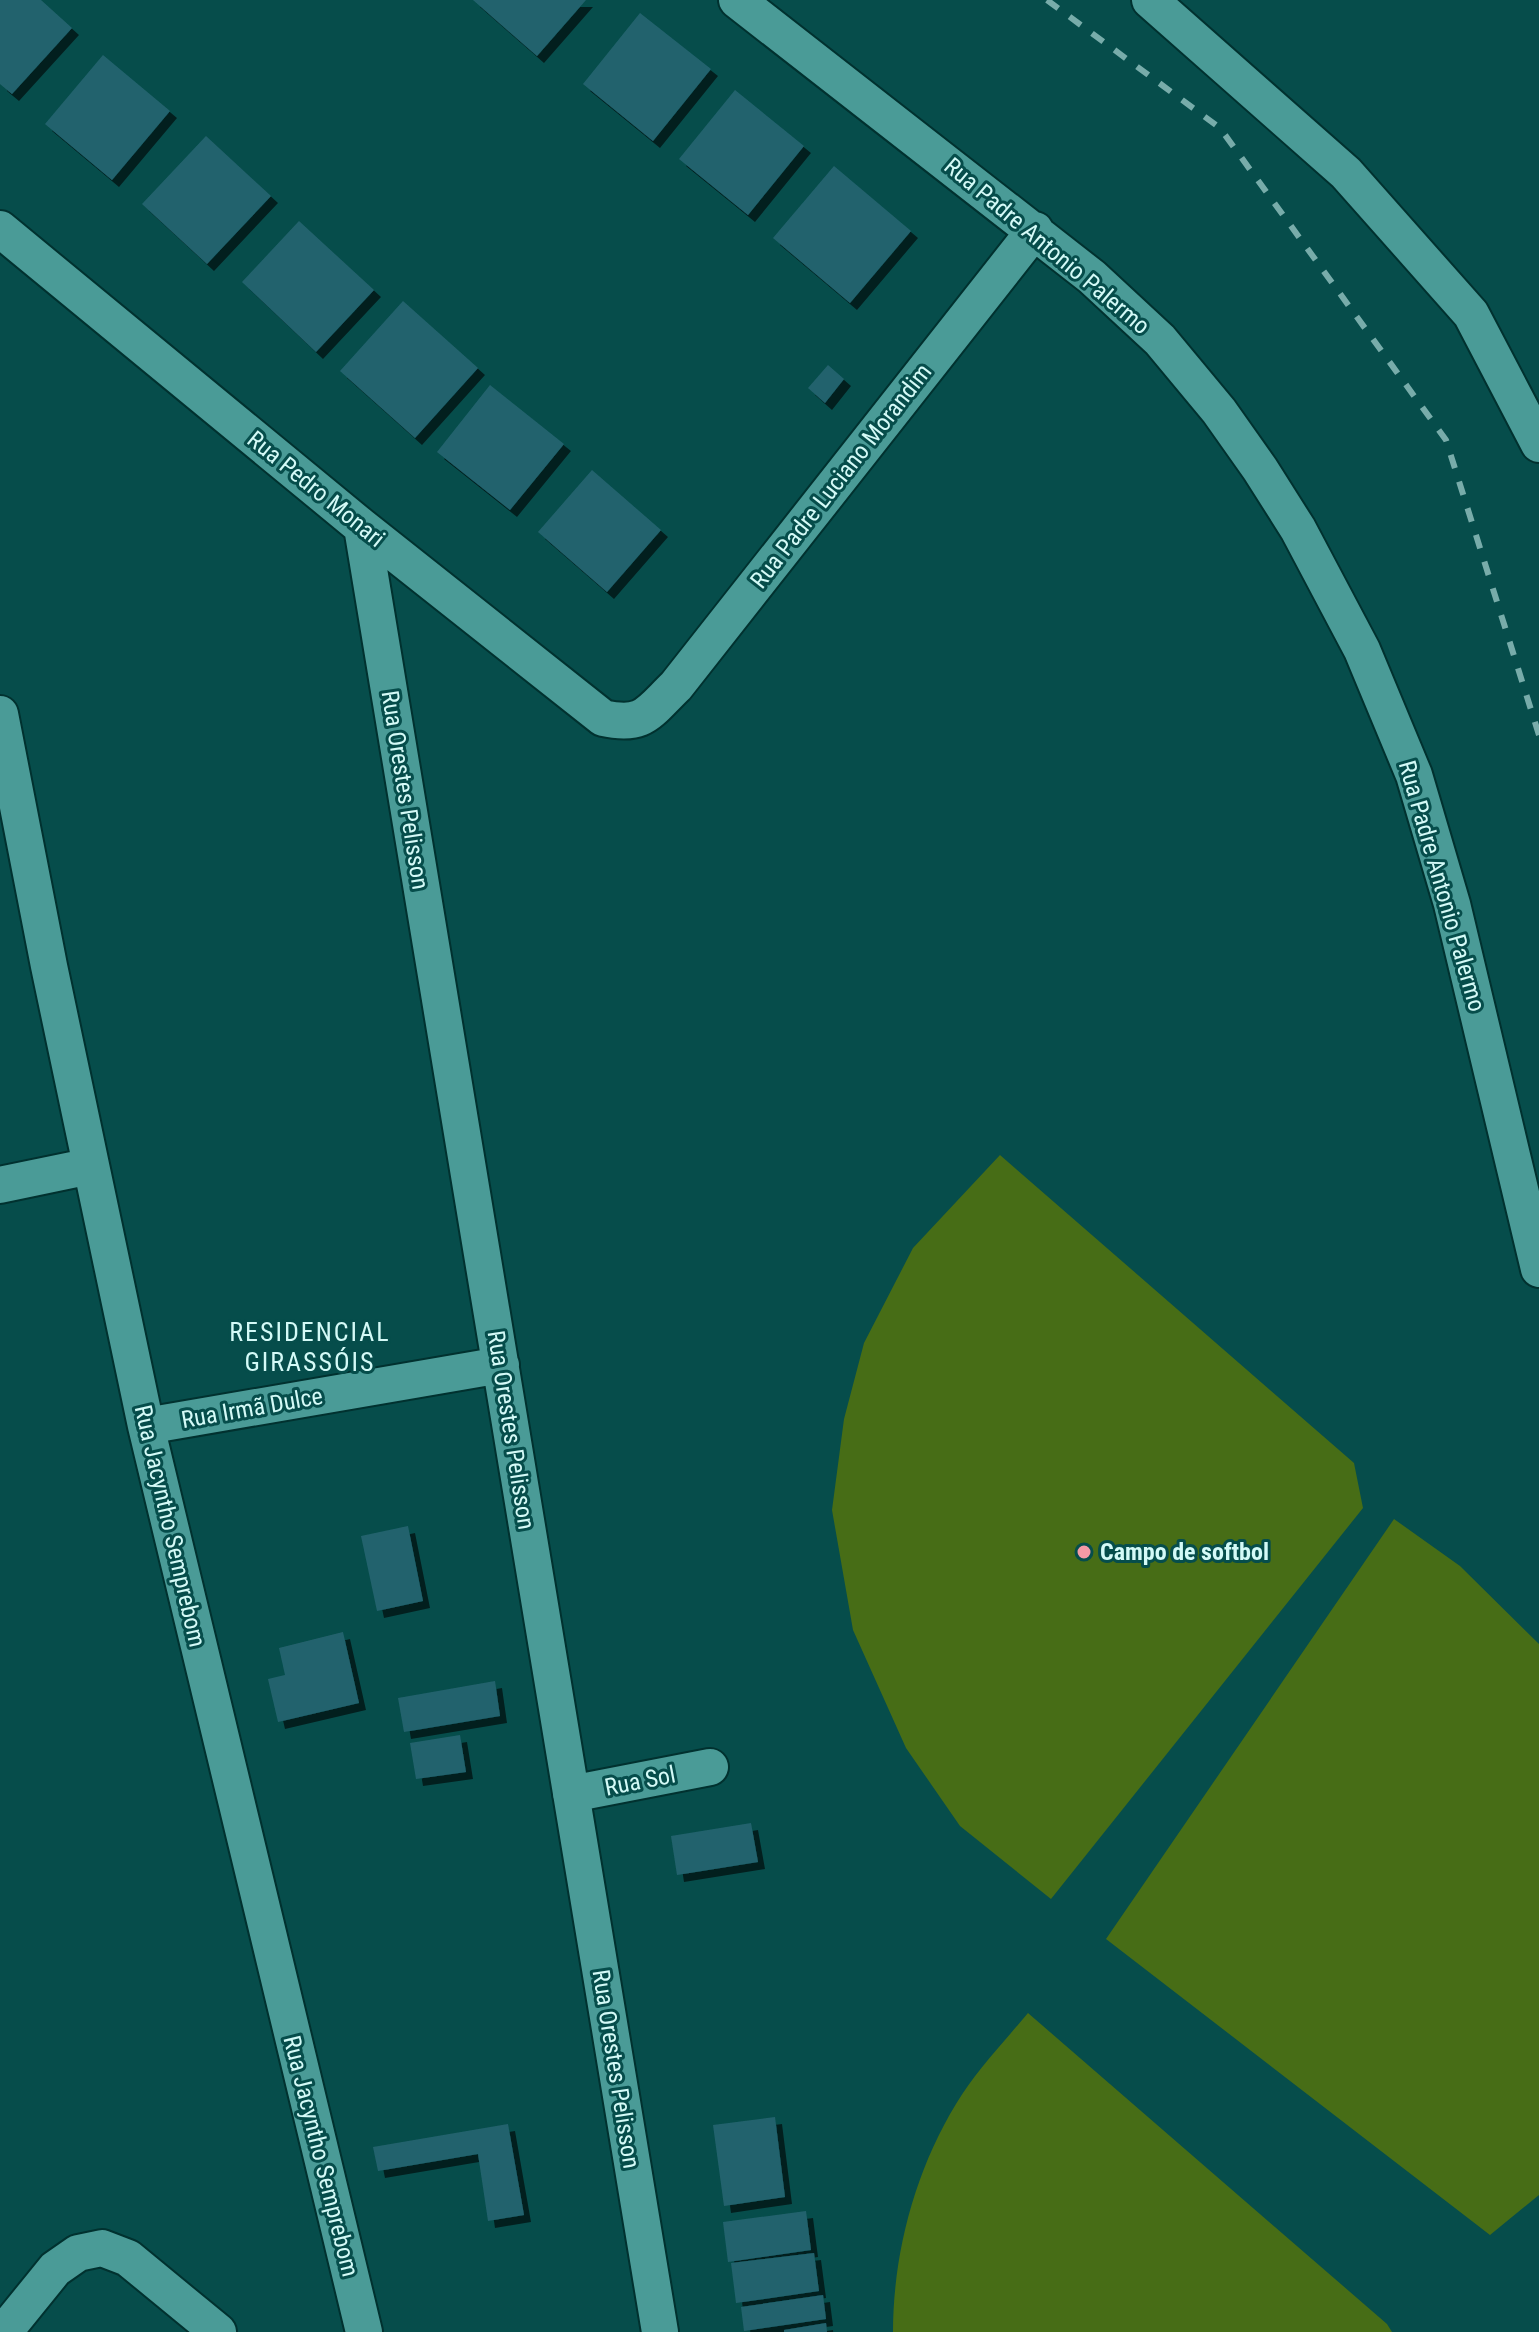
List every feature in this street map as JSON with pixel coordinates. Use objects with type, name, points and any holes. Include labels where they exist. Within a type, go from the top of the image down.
[{"type":"street","name":"Rua Padre Antonio Palermo","points":[[737,0],[1035,230],[1160,340],[1219,411],[1298,529],[1362,650],[1414,775],[1452,904],[1539,1269]]},
{"type":"street","points":[[1150,0],[1346,173],[1471,314],[1539,444]]},
{"type":"street","name":"Rua Pedro Monari","points":[[0,229],[362,527],[603,718],[625,723],[643,718]]},
{"type":"street","name":"Rua Padre Luciano Morandim","points":[[643,718],[676,686],[1035,230]]},
{"type":"street","name":"Rua Orestes Pelisson","points":[[362,527],[660,2332]]},
{"type":"street","name":"Rua Jacyntho Semprebom","points":[[0,714],[146,1426],[364,2332]]},
{"type":"street","points":[[0,1185],[91,1166]]},
{"type":"street","name":"Rua Irmã Dulce","points":[[146,1426],[501,1365]]},
{"type":"street","name":"Rua Sol","points":[[571,1794],[710,1767]]},
{"type":"street","points":[[4,2332],[55,2269],[78,2253],[102,2248],[128,2258],[218,2332]]},
{"type":"green space","name":"Campo de softbol","points":[[1000,1155],[1354,1463],[1363,1508],[1051,1899],[960,1826],[906,1748],[853,1630],[832,1510],[844,1419],[864,1343],[913,1248]]},
{"type":"green space","points":[[1394,1519],[1460,1566],[1539,1644],[1539,2195],[1490,2235],[1106,1939]]},
{"type":"green space","points":[[1028,2013],[1387,2324],[1392,2332],[893,2332],[902,2243],[929,2157],[964,2092]]},
{"type":"building","points":[[0,0],[41,0],[72,28],[12,94],[0,84]]},
{"type":"building","points":[[473,0],[586,0],[537,56]]},
{"type":"building","points":[[640,13],[711,69],[653,141],[583,84]]},
{"type":"building","points":[[103,55],[170,111],[112,180],[45,124]]},
{"type":"building","points":[[735,90],[804,146],[748,215],[679,159]]},
{"type":"building","points":[[206,136],[271,196],[207,264],[142,204]]},
{"type":"building","points":[[834,166],[911,231],[850,303],[773,238]]},
{"type":"building","points":[[299,221],[374,290],[316,352],[242,282]]},
{"type":"building","points":[[403,301],[478,368],[415,438],[340,371]]},
{"type":"building","points":[[828,365],[844,379],[825,403],[808,388]]},
{"type":"building","points":[[490,385],[564,444],[510,510],[437,452]]},
{"type":"building","points":[[592,470],[661,530],[607,592],[538,532]]},
{"type":"building","points":[[408,1526],[423,1601],[377,1611],[361,1536]]},
{"type":"building","points":[[343,1632],[359,1703],[278,1722],[268,1679],[285,1675],[279,1648]]},
{"type":"building","points":[[495,1681],[500,1716],[404,1732],[398,1698]]},
{"type":"building","points":[[460,1735],[466,1772],[416,1779],[410,1743]]},
{"type":"building","points":[[751,1823],[758,1862],[677,1875],[671,1836]]},
{"type":"building","points":[[775,2117],[785,2197],[724,2206],[713,2125]]},
{"type":"building","points":[[508,2124],[524,2215],[488,2221],[478,2154],[378,2171],[373,2147]]},
{"type":"building","points":[[806,2211],[811,2250],[728,2262],[723,2222]]},
{"type":"building","points":[[814,2253],[819,2291],[736,2303],[731,2263]]},
{"type":"building","points":[[823,2295],[826,2319],[744,2331],[741,2307]]},
{"type":"building","points":[[826,2323],[827,2332],[784,2332],[784,2330]]},
{"type":"railway","points":[[1047,0],[1220,128],[1446,440],[1539,735]]},
{"type":"place","name":"Campo de softbol","points":[[1084,1552]]},
{"type":"district","name":"RESIDENCIAL GIRASSÓIS","points":[[310,1347]]}]
